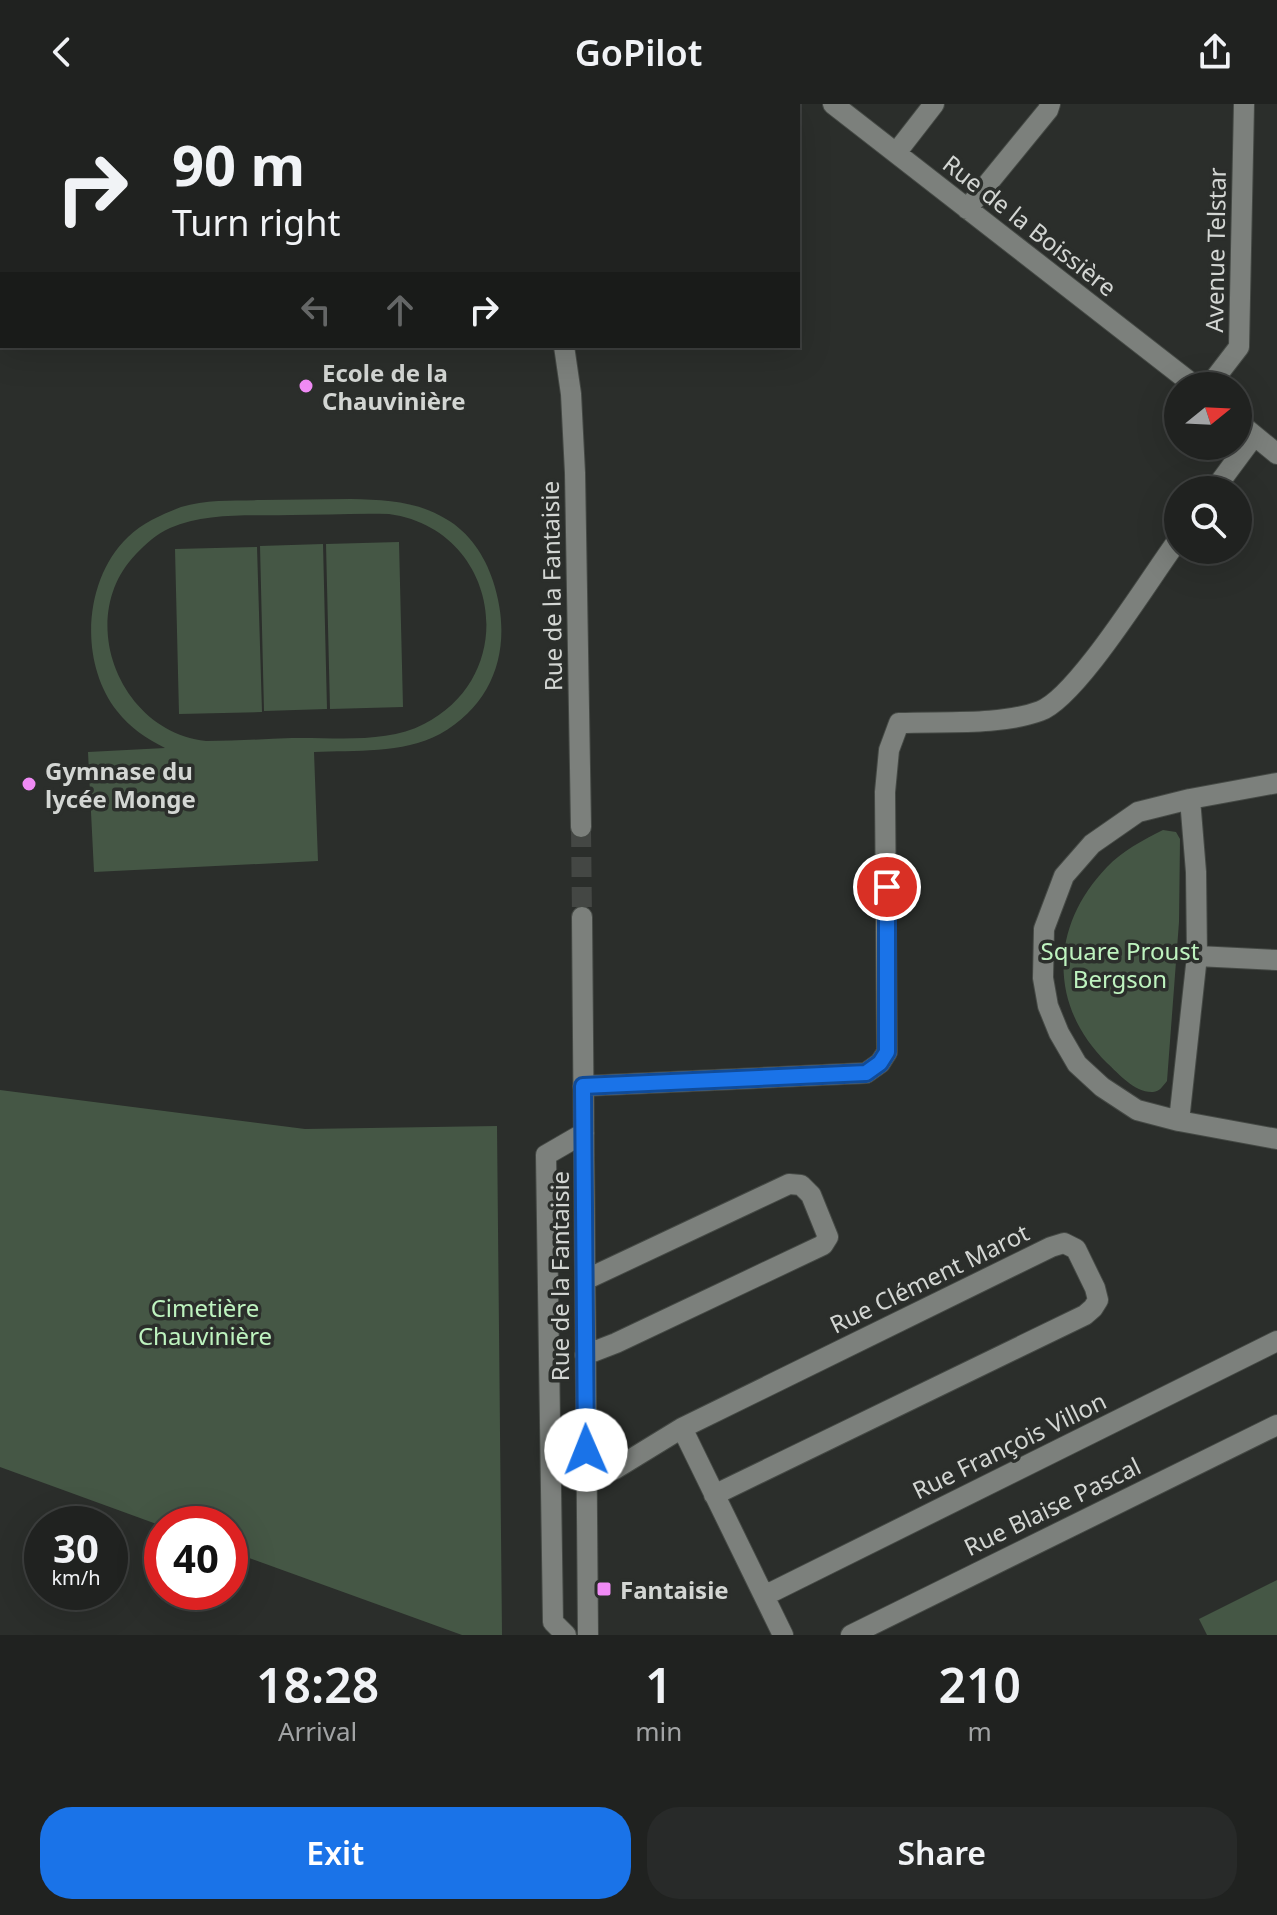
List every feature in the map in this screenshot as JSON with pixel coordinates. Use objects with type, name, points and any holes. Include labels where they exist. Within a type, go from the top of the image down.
[{"type":"street","name":"Rue de la Boissière","points":[[833,104],[1177,372]]},
{"type":"street","points":[[896,153],[934,104]]},
{"type":"street","points":[[967,209],[1050,104]]},
{"type":"street","name":"Avenue Telstar","points":[[1220,372],[1239,347],[1244,104]]},
{"type":"street","name":"Rue de la Fantaisie","points":[[564,348],[571,394],[575,473],[581,827]]},
{"type":"street","points":[[1252,434],[1277,454]]},
{"type":"street","points":[[583,1086],[866,1073],[880,1063],[887,1052],[885,792],[889,750],[899,723],[1007,719],[1044,710],[1072,685],[1098,653],[1164,560]]},
{"type":"street","points":[[1277,783],[1138,812],[1092,844],[1064,876],[1044,929],[1043,978],[1048,1006],[1059,1033],[1077,1064],[1102,1087],[1137,1110],[1277,1139]]},
{"type":"street","points":[[1179,1121],[1197,956],[1196,872],[1190,799]]},
{"type":"street","name":"Rue de la Fantaisie","points":[[582,917],[588,1635]]},
{"type":"street","points":[[1197,956],[1277,960]]},
{"type":"street","points":[[566,1635],[553,1622],[546,1155],[584,1133]]},
{"type":"street","points":[[585,1280],[789,1184],[801,1185],[811,1195],[828,1237],[823,1245],[585,1355]]},
{"type":"street","name":"Rue Clément Marot","points":[[586,1479],[615,1469],[682,1428],[1051,1247],[1064,1243],[1076,1249],[1098,1300],[1085,1315],[714,1495]]},
{"type":"street","name":"Rue François Villon","points":[[764,1596],[1277,1341]]},
{"type":"street","points":[[549,1393],[586,1392]]},
{"type":"street","name":"Rue Blaise Pascal","points":[[851,1635],[1277,1425]]},
{"type":"street","points":[[682,1428],[783,1635]]},
{"type":"green space","points":[[340,499],[388,501],[424,508],[454,524],[475,546],[486,563],[499,604],[500,648],[488,687],[476,705],[460,720],[425,740],[378,750],[314,752],[318,861],[94,872],[88,752],[165,748],[122,717],[105,692],[96,670],[91,622],[102,576],[113,555],[140,527],[191,504]],"holes":[[[364,514],[389,514],[426,525],[455,546],[475,574],[485,606],[485,640],[476,672],[455,701],[424,724],[377,737],[206,741],[176,733],[150,717],[130,695],[116,668],[108,639],[109,609],[118,580],[136,554],[170,528],[198,519],[229,516]]]},
{"type":"green space","points":[[399,542],[403,707],[330,709],[326,544]]},
{"type":"green space","points":[[323,544],[327,709],[264,711],[260,546]]},
{"type":"green space","points":[[257,547],[262,712],[179,714],[175,549]]},
{"type":"green space","name":"Square Proust Bergson","points":[[1163,830],[1176,832],[1180,839],[1179,922],[1167,1081],[1153,1092],[1128,1082],[1088,1040],[1074,1016],[1066,991],[1064,965],[1066,940],[1088,890],[1119,856]]},
{"type":"green space","name":"Cimetière Chauvinière","points":[[0,1090],[305,1129],[497,1126],[502,1635],[462,1635],[248,1558],[248,1506],[144,1506],[144,1519],[128,1514],[128,1506],[107,1506],[0,1467]]},
{"type":"green space","points":[[1277,1580],[1277,1635],[1207,1635],[1199,1619]]},
{"type":"tunnel","points":[[581,827],[582,917]]},
{"type":"place","name":"Ecole de la Chauvinière","points":[[306,386]]},
{"type":"place","name":"Gymnase du lycée Monge","points":[[29,784]]},
{"type":"place","name":"Fantaisie","points":[[604,1589]]},
{"type":"route","points":[[586,1450],[583,1086],[866,1073],[880,1063],[887,1052],[887,887]]}]
